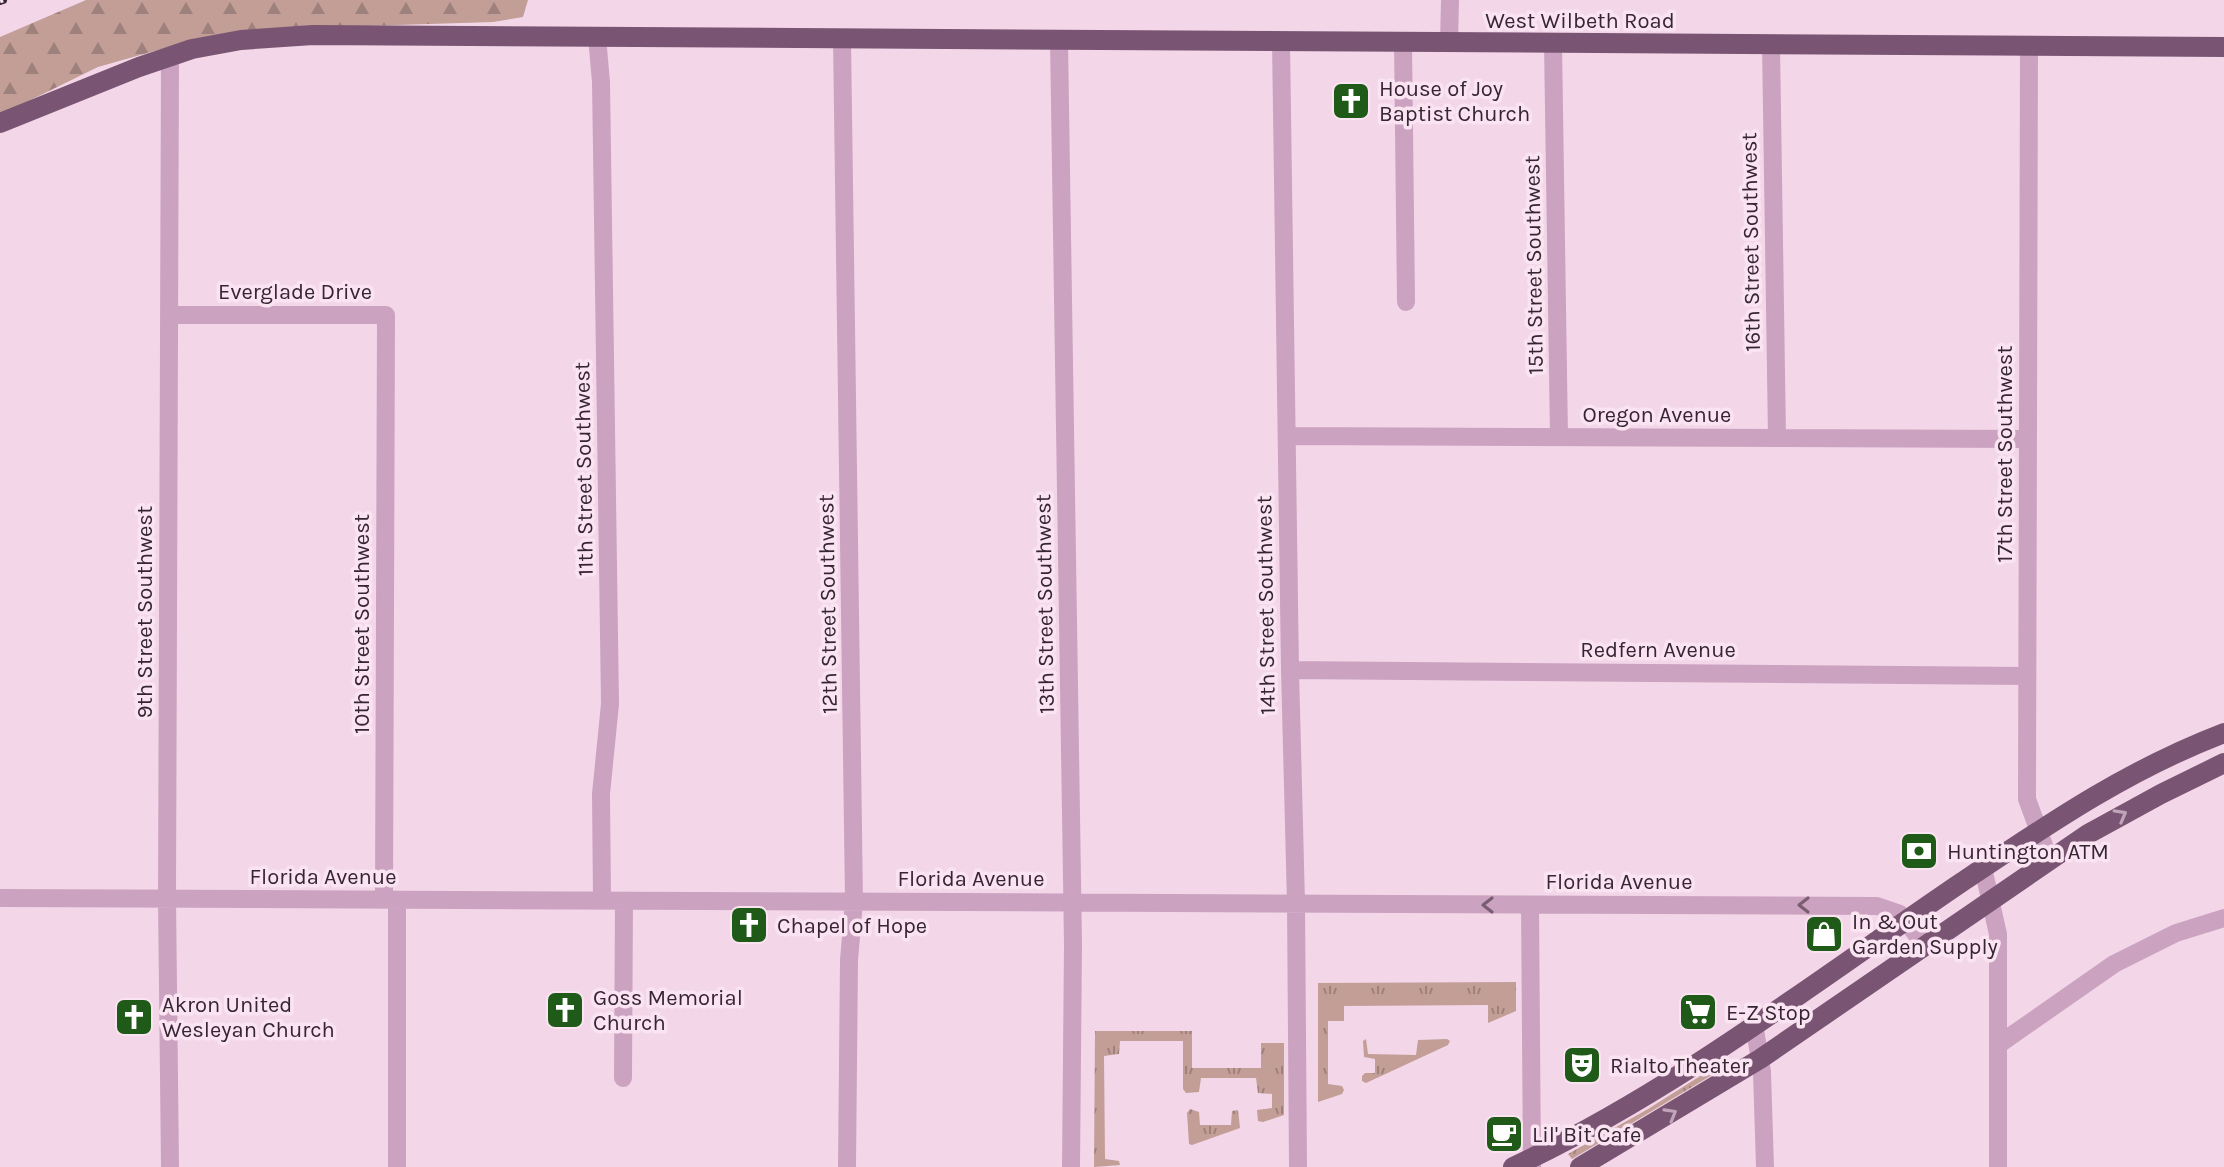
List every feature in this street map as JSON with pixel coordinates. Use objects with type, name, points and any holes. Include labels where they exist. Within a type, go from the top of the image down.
[{"type":"main road","name":"West Wilbeth Road","points":[[0,123],[139,67],[203,47],[268,37],[2224,47]]},
{"type":"main road","points":[[1513,1167],[1532,1162],[1754,1024],[2067,810],[2142,770],[2224,733]]},
{"type":"main road","points":[[1580,1167],[1760,1059],[2049,859],[2117,817],[2224,764]]},
{"type":"street","points":[[1449,43],[1450,0]]},
{"type":"street","name":"11th Street Southwest","points":[[597,37],[601,82],[610,704],[601,794],[602,901]]},
{"type":"street","name":"12th Street Southwest","points":[[842,39],[854,901],[849,960],[847,1167]]},
{"type":"street","name":"13th Street Southwest","points":[[1059,40],[1072,902],[1071,1167]]},
{"type":"street","name":"14th Street Southwest","points":[[1281,42],[1298,1167]]},
{"type":"street","points":[[1403,42],[1406,302]]},
{"type":"street","name":"15th Street Southwest","points":[[1553,44],[1559,437]]},
{"type":"street","name":"16th Street Southwest","points":[[1771,45],[1777,438]]},
{"type":"street","name":"17th Street Southwest","points":[[2029,45],[2027,799],[2049,859]]},
{"type":"street","name":"9th Street Southwest","points":[[170,58],[167,898],[170,1167]]},
{"type":"street","name":"Everglade Drive","points":[[169,315],[386,315],[386,349]]},
{"type":"street","name":"10th Street Southwest","points":[[386,349],[391,900],[397,1167]]},
{"type":"street","name":"Oregon Avenue","points":[[1287,436],[2027,439]]},
{"type":"street","name":"Redfern Avenue","points":[[1290,670],[2027,676]]},
{"type":"street","points":[[1983,868],[1998,934],[1998,1167]]},
{"type":"street","name":"Florida Avenue","points":[[0,898],[1877,906],[1900,914],[1925,945]]},
{"type":"street","points":[[623,1078],[624,901]]},
{"type":"street","points":[[1530,905],[1532,1162]]},
{"type":"street","points":[[1998,1045],[2114,964],[2176,933],[2224,918]]},
{"type":"street","points":[[1754,1024],[1765,1122],[1765,1167]]},
{"type":"green space","points":[[86,0],[528,0],[523,17],[493,22],[302,28],[179,44],[98,67],[0,115],[0,37]]},
{"type":"green space","points":[[1516,982],[1516,1011],[1488,1023],[1488,1005],[1344,1006],[1344,1021],[1328,1021],[1328,1084],[1342,1086],[1344,1090],[1342,1094],[1318,1102],[1318,983]]},
{"type":"green space","points":[[1095,1031],[1192,1031],[1192,1068],[1261,1068],[1261,1043],[1284,1043],[1284,1115],[1258,1121],[1257,1110],[1272,1108],[1272,1094],[1258,1093],[1256,1078],[1201,1078],[1199,1092],[1186,1093],[1183,1089],[1183,1041],[1120,1041],[1119,1054],[1104,1056],[1105,1159],[1119,1161],[1120,1165],[1094,1167]]},
{"type":"green space","points":[[1366,1039],[1368,1054],[1416,1055],[1418,1040],[1450,1041],[1448,1045],[1366,1083],[1362,1081],[1362,1076],[1375,1073],[1375,1059],[1364,1057],[1363,1041]]},
{"type":"green space","points":[[1724,1061],[1727,1066],[1572,1159],[1568,1154],[1648,1109]]},
{"type":"green space","points":[[1190,1109],[1199,1112],[1200,1125],[1231,1125],[1232,1111],[1238,1110],[1240,1128],[1189,1144],[1187,1113]]},
{"type":"place","name":"House of Joy Baptist Church","points":[[1351,101]]},
{"type":"place","name":"Huntington ATM","points":[[1919,851]]},
{"type":"place","name":"Chapel of Hope","points":[[749,925]]},
{"type":"place","name":"In & Out Garden Supply","points":[[1824,934]]},
{"type":"place","name":"Goss Memorial Church","points":[[565,1010]]},
{"type":"place","name":"E-Z Stop","points":[[1698,1012]]},
{"type":"place","name":"Akron United Wesleyan Church","points":[[134,1017]]},
{"type":"place","name":"Rialto Theater","points":[[1582,1065]]},
{"type":"place","name":"Lil' Bit Cafe","points":[[1504,1134]]}]
